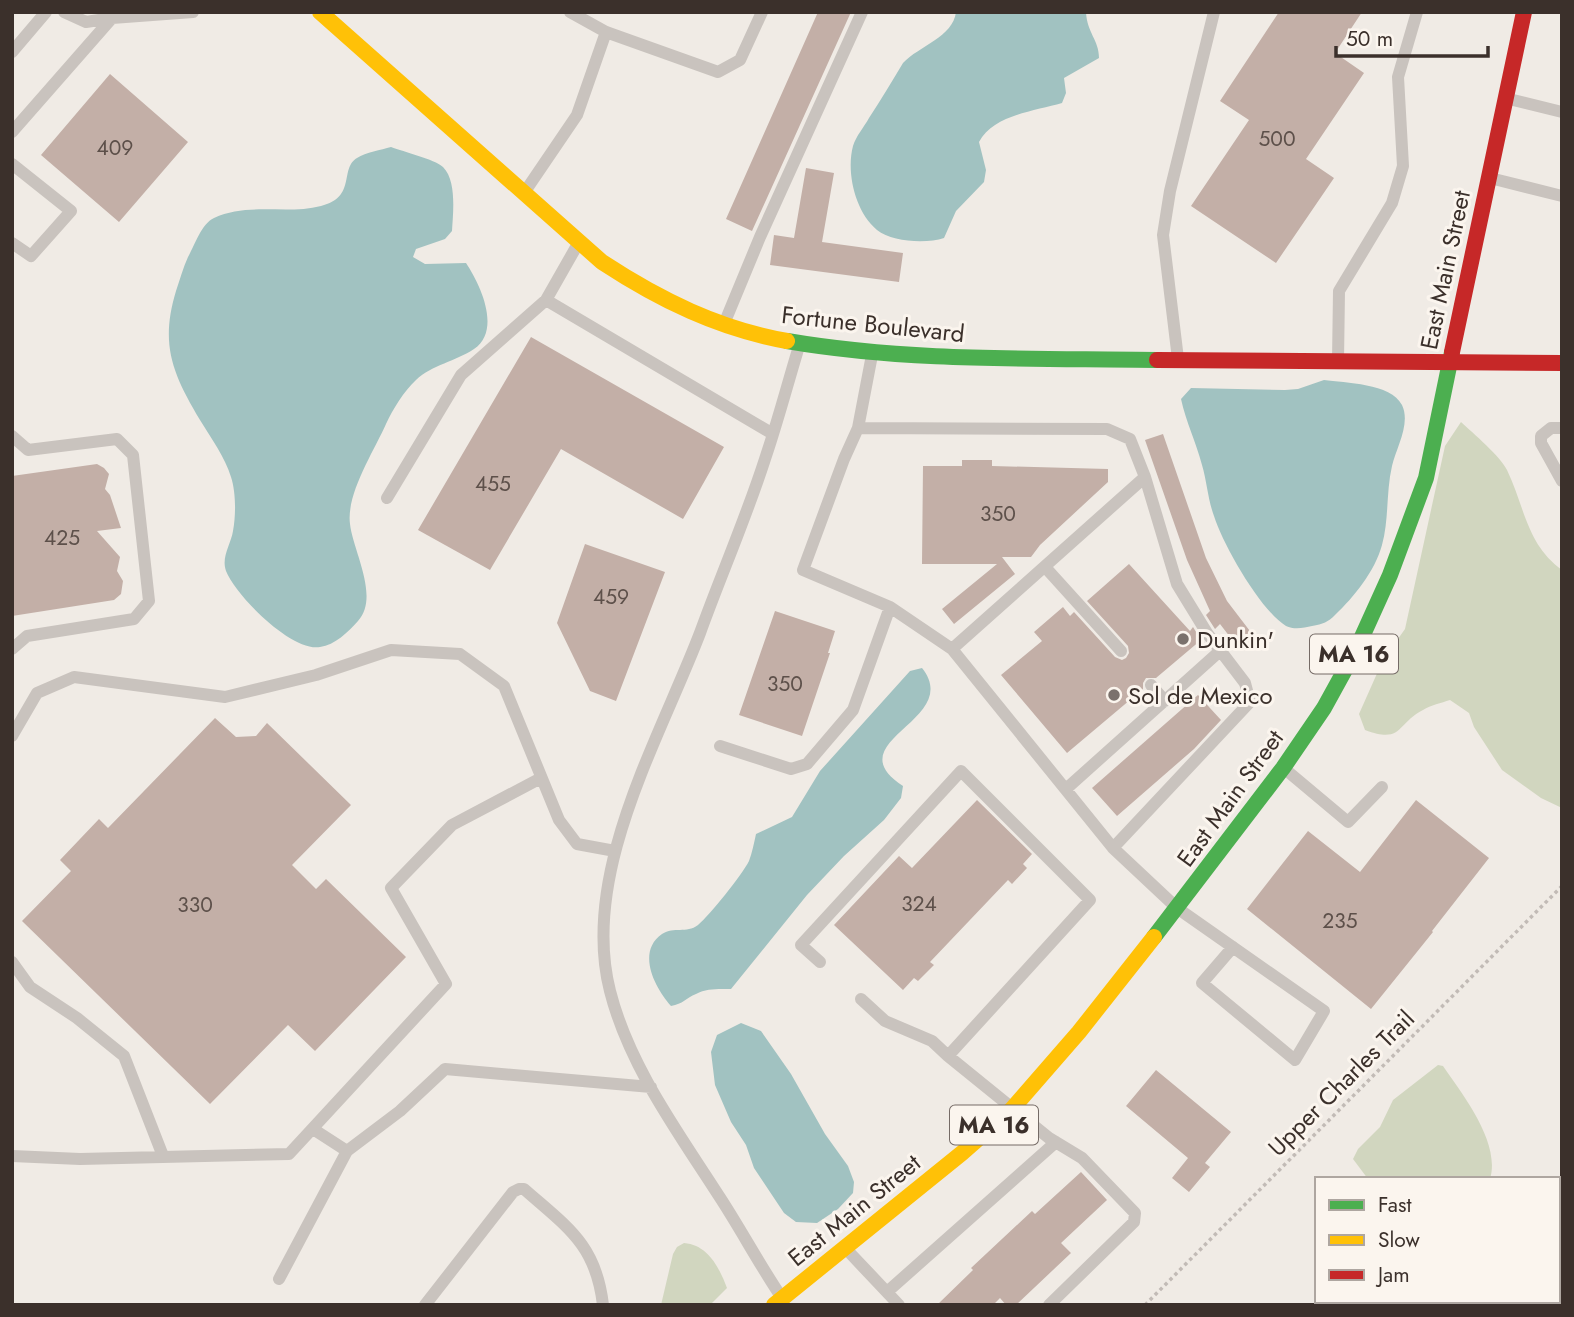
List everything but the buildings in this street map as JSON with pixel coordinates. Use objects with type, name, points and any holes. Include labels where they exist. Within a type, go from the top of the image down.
[{"type":"main road","name":"Fortune Boulevard","points":[[320,12],[602,262],[643,290],[723,325],[800,342],[873,352],[945,356],[1562,363]]},
{"type":"main road","name":"East Main Street","points":[[778,1301],[962,1153],[1012,1109],[1079,1032],[1177,908],[1283,768],[1324,708],[1357,648],[1390,575],[1426,478],[1524,12]]},
{"type":"lane","points":[[12,52],[46,12]]},
{"type":"lane","points":[[64,12],[86,22],[193,12]]},
{"type":"lane","points":[[570,12],[606,32],[718,72],[740,60],[762,12]]},
{"type":"lane","points":[[723,325],[862,12]]},
{"type":"lane","points":[[1178,360],[1163,236],[1170,191],[1214,12]]},
{"type":"lane","points":[[1338,361],[1339,291],[1392,203],[1403,166],[1398,77],[1417,12]]},
{"type":"lane","points":[[12,132],[112,18]]},
{"type":"lane","points":[[523,193],[577,116],[606,32]]},
{"type":"lane","points":[[1505,98],[1562,112]]},
{"type":"lane","points":[[12,164],[71,211],[31,256],[12,243]]},
{"type":"lane","points":[[1488,178],[1562,196]]},
{"type":"lane","points":[[387,498],[461,375],[546,300],[579,242]]},
{"type":"lane","points":[[546,300],[773,434]]},
{"type":"lane","points":[[778,1301],[651,1087],[624,1034],[609,989],[604,912],[615,851],[625,818],[765,461],[800,342]]},
{"type":"lane","points":[[873,352],[858,428],[803,570],[890,607],[952,649],[1113,848],[1177,908],[1233,947],[1324,1011],[1295,1060],[1202,983],[1233,947]]},
{"type":"lane","points":[[858,428],[1107,429],[1130,439],[1145,477],[1177,584],[1207,633],[1245,683],[1250,702],[1113,848]]},
{"type":"lane","points":[[1562,428],[1551,428],[1541,436],[1541,443],[1562,481]]},
{"type":"lane","points":[[12,436],[28,450],[117,439],[132,455],[149,601],[134,619],[27,636],[12,649]]},
{"type":"lane","points":[[952,649],[1145,477]]},
{"type":"lane","points":[[1045,567],[1121,651]]},
{"type":"lane","points":[[720,746],[791,769],[807,764],[853,710],[890,607]]},
{"type":"lane","points":[[12,736],[37,694],[74,677],[225,697],[316,675],[391,650],[460,654],[504,686],[559,820],[577,844],[615,851]]},
{"type":"lane","points":[[1066,789],[1220,651]]},
{"type":"lane","points":[[1151,685],[1165,701]]},
{"type":"lane","points":[[1283,768],[1348,822],[1382,787]]},
{"type":"lane","points":[[820,962],[801,945],[961,771],[1090,900],[948,1056]]},
{"type":"lane","points":[[12,1156],[79,1159],[289,1154],[446,984],[391,888],[452,825],[541,778]]},
{"type":"lane","points":[[12,962],[30,987],[77,1018],[124,1056],[163,1156]]},
{"type":"lane","points":[[861,999],[885,1021],[932,1041],[1012,1109],[1082,1158],[1135,1213],[1134,1222],[1049,1305]]},
{"type":"lane","points":[[279,1279],[347,1151],[400,1111],[445,1069],[651,1087]]},
{"type":"lane","points":[[313,1129],[347,1151]]},
{"type":"lane","points":[[887,1292],[1056,1142]]},
{"type":"lane","points":[[425,1305],[513,1192],[519,1188],[524,1189],[565,1226],[588,1252],[600,1282],[603,1305]]},
{"type":"lane","points":[[844,1247],[899,1305]]},
{"type":"path","name":"Upper Charles Trail","points":[[1145,1305],[1562,886]]},
{"type":"green space","points":[[1461,422],[1504,465],[1534,537],[1550,560],[1562,570],[1562,808],[1541,798],[1502,770],[1474,727],[1469,713],[1450,700],[1414,715],[1393,734],[1377,734],[1365,730],[1359,714],[1383,660],[1405,629],[1445,446]]},
{"type":"green space","points":[[1438,1065],[1443,1066],[1485,1135],[1492,1165],[1490,1177],[1366,1177],[1353,1159],[1358,1149],[1380,1127],[1393,1100]]},
{"type":"green space","points":[[1562,1196],[1560,1298],[1560,1197]]},
{"type":"green space","points":[[684,1243],[700,1248],[712,1258],[724,1280],[727,1288],[710,1305],[661,1305],[673,1254],[677,1247]]},
{"type":"green space","points":[[1422,1303],[1552,1303],[1550,1305],[1421,1305]]},
{"type":"water","points":[[956,12],[1086,12],[1099,58],[1064,78],[1066,93],[1062,103],[1016,115],[985,133],[979,142],[986,170],[984,182],[956,211],[944,238],[919,241],[891,237],[877,230],[869,222],[858,202],[851,168],[853,146],[903,63],[942,35],[954,21]]},
{"type":"water","points":[[391,147],[433,161],[447,173],[453,198],[452,231],[445,239],[416,249],[413,257],[425,264],[466,263],[482,294],[486,307],[487,330],[474,349],[416,380],[392,412],[356,486],[350,512],[352,535],[366,587],[364,611],[346,634],[336,641],[326,646],[308,646],[295,641],[266,620],[241,594],[226,571],[225,556],[235,518],[233,483],[221,455],[190,403],[176,373],[169,343],[171,310],[186,261],[209,221],[227,213],[308,208],[332,202],[343,190],[349,169],[357,158]]},
{"type":"water","points":[[1324,380],[1367,385],[1388,392],[1402,405],[1404,428],[1392,466],[1384,535],[1379,555],[1369,574],[1330,619],[1316,625],[1292,628],[1286,626],[1265,607],[1226,543],[1212,510],[1202,465],[1181,399],[1191,388],[1285,390],[1298,389]]},
{"type":"water","points":[[922,668],[930,686],[927,702],[890,743],[883,756],[886,770],[903,786],[901,798],[884,820],[844,856],[807,895],[731,989],[704,991],[671,1006],[659,990],[651,970],[650,950],[654,942],[666,932],[694,928],[703,920],[745,867],[756,834],[792,817],[820,771],[910,671]]},
{"type":"water","points":[[741,1023],[761,1031],[848,1166],[854,1182],[853,1193],[838,1209],[817,1223],[796,1222],[784,1213],[754,1168],[746,1145],[731,1122],[715,1085],[711,1052],[717,1035]]},
{"type":"traffic: fast","points":[[787,341],[926,356],[1157,360]]},
{"type":"traffic: fast","points":[[1154,937],[1283,768],[1324,708],[1357,648],[1390,575],[1426,478],[1452,352]]},
{"type":"traffic: slow","points":[[320,12],[602,262],[668,301],[714,321],[787,341]]},
{"type":"traffic: slow","points":[[774,1305],[962,1153],[1012,1109],[1079,1032],[1154,937]]},
{"type":"traffic: jam","points":[[1452,352],[1524,12]]},
{"type":"traffic: jam","points":[[1157,360],[1562,363]]},
{"type":"place","name":"Dunkin'","points":[[1183,639]]},
{"type":"place","name":"Sol de Mexico","points":[[1114,695]]}]
